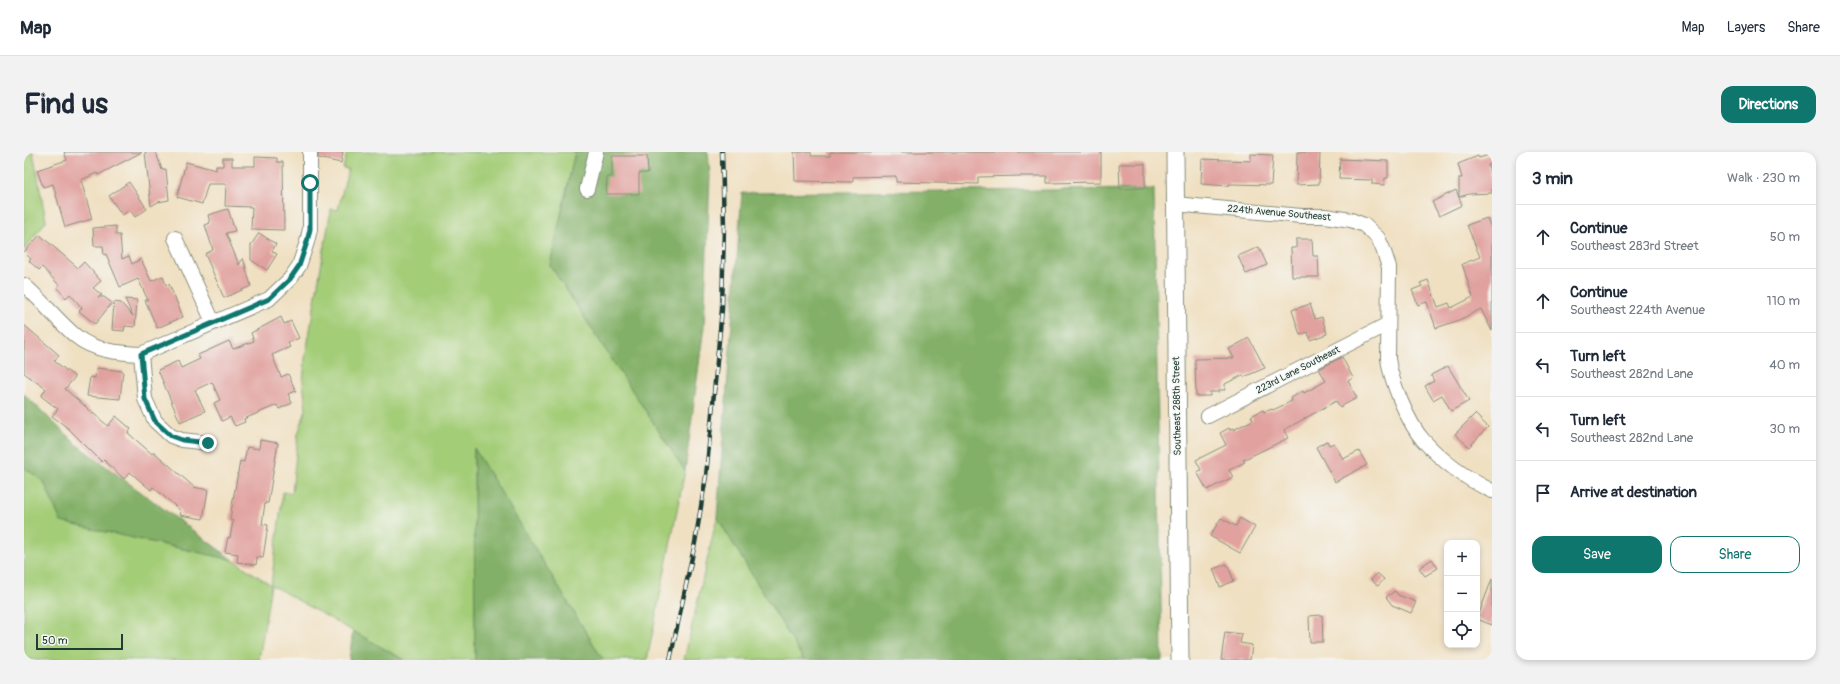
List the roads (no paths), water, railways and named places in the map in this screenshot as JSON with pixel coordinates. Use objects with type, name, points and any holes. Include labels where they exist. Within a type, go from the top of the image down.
[{"type":"street","points":[[24,285],[77,338],[108,351],[141,354],[269,299],[290,279],[299,266],[307,242],[310,229],[310,152]]},
{"type":"street","points":[[587,189],[596,152]]},
{"type":"street","name":"Southeast 288th Street","points":[[1175,152],[1180,660]]},
{"type":"street","name":"224th Avenue Southeast","points":[[1175,204],[1300,216],[1325,216],[1351,220],[1364,226],[1378,238],[1389,266],[1388,324]]},
{"type":"street","points":[[175,238],[213,322]]},
{"type":"street","points":[[1388,324],[1387,348],[1390,371],[1403,405],[1422,439],[1438,455],[1478,484],[1492,491]]},
{"type":"street","name":"223rd Lane Southeast","points":[[1208,416],[1388,324]]},
{"type":"street","points":[[141,354],[145,399],[155,421],[171,436],[182,440],[208,443]]},
{"type":"railway","points":[[670,660],[695,543],[706,476],[722,309],[724,227],[722,152]]}]
